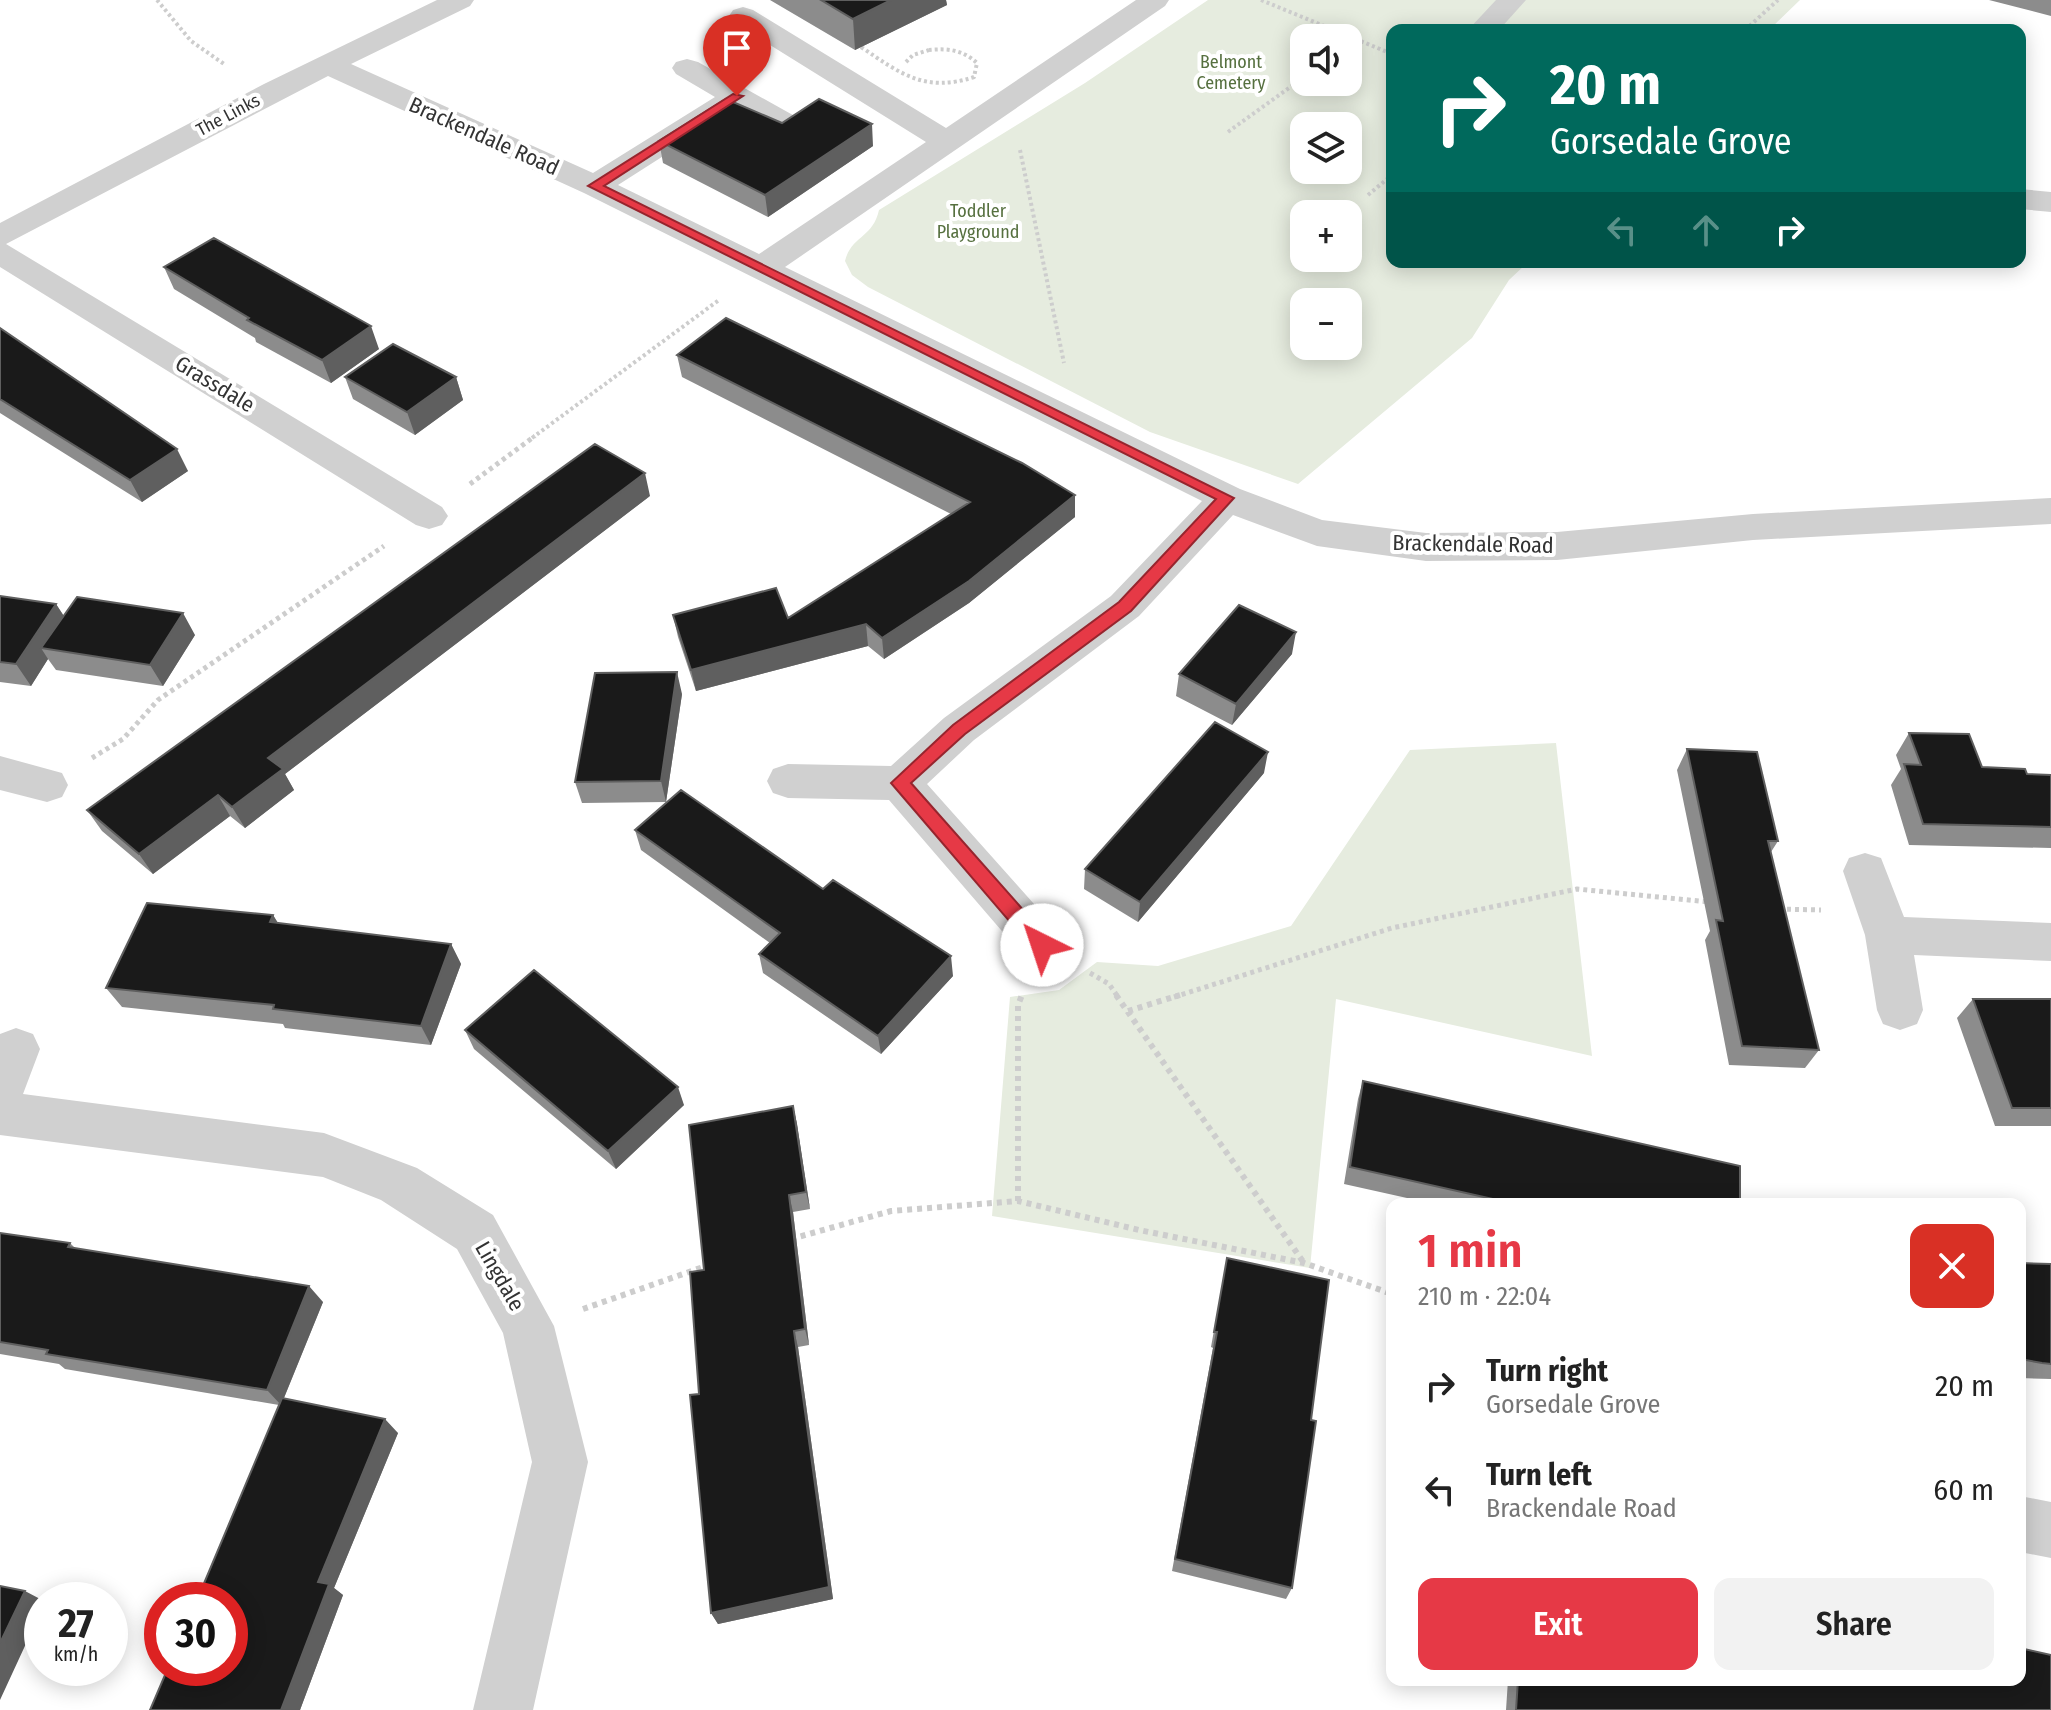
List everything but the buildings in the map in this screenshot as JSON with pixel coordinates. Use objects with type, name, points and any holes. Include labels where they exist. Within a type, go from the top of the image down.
[{"type":"street","name":"The Links","points":[[0,236],[275,90],[460,0]]},
{"type":"street","points":[[762,267],[1155,0]]},
{"type":"street","points":[[1489,24],[1512,0]]},
{"type":"street","points":[[743,16],[948,142]]},
{"type":"street","name":"Brackendale Road","points":[[328,65],[595,186],[1227,498],[1317,533],[1426,547],[1557,546],[1753,527],[2051,511]]},
{"type":"street","points":[[687,68],[789,126]]},
{"type":"street","points":[[595,186],[737,96]]},
{"type":"street","points":[[2026,200],[2051,202]]},
{"type":"street","name":"Grassdale","points":[[0,253],[429,516]]},
{"type":"street","points":[[788,781],[900,783],[959,729],[1125,606],[1227,498]]},
{"type":"street","points":[[0,773],[47,785]]},
{"type":"street","points":[[900,783],[1042,945]]},
{"type":"street","points":[[1865,871],[1888,935],[1900,1010]]},
{"type":"street","points":[[1888,935],[2051,942]]},
{"type":"street","name":"Lingdale","points":[[0,1113],[324,1155],[387,1179],[475,1232],[528,1326],[560,1462],[503,1710]]},
{"type":"street","points":[[2026,1525],[2051,1530]]},
{"type":"path","points":[[157,0],[191,41],[233,70],[275,90]]},
{"type":"path","points":[[1261,0],[1320,24]]},
{"type":"path","points":[[1752,24],[1778,0]]},
{"type":"path","points":[[1362,41],[1386,51]]},
{"type":"path","points":[[861,47],[918,83],[953,86],[974,77],[977,63],[970,55],[945,47],[929,50]]},
{"type":"path","points":[[1228,132],[1290,87]]},
{"type":"path","points":[[991,113],[1018,138],[1075,422]]},
{"type":"path","points":[[1368,195],[1386,180]]},
{"type":"path","points":[[1128,1011],[1392,928],[1577,889],[1722,903]]},
{"type":"path","points":[[1769,908],[1800,911]]},
{"type":"path","points":[[1018,1201],[1018,1005],[1042,945],[1109,984],[1304,1263]]},
{"type":"path","points":[[784,1241],[891,1211],[1018,1201],[1139,1230],[1304,1263],[1386,1292]]},
{"type":"path","points":[[528,1326],[639,1292],[724,1260]]},
{"type":"green space","points":[[1208,0],[1800,0],[1775,24],[1386,24],[1386,268],[1522,268],[1509,280],[1472,338],[1298,484],[1150,432],[868,287],[852,275],[845,261],[852,246],[876,219],[879,210],[1085,83]]},
{"type":"green space","points":[[1556,743],[1592,1056],[1336,999],[1310,1268],[992,1216],[1010,997],[1059,990],[1097,962],[1158,966],[1291,926],[1410,750]]},
{"type":"route","points":[[737,96],[595,186],[1227,498],[1125,606],[959,729],[900,783],[1042,945]]},
{"type":"park label","name":"Belmont Cemetery","points":[[1231,72]]},
{"type":"park label","name":"Toddler Playground","points":[[978,221]]}]
